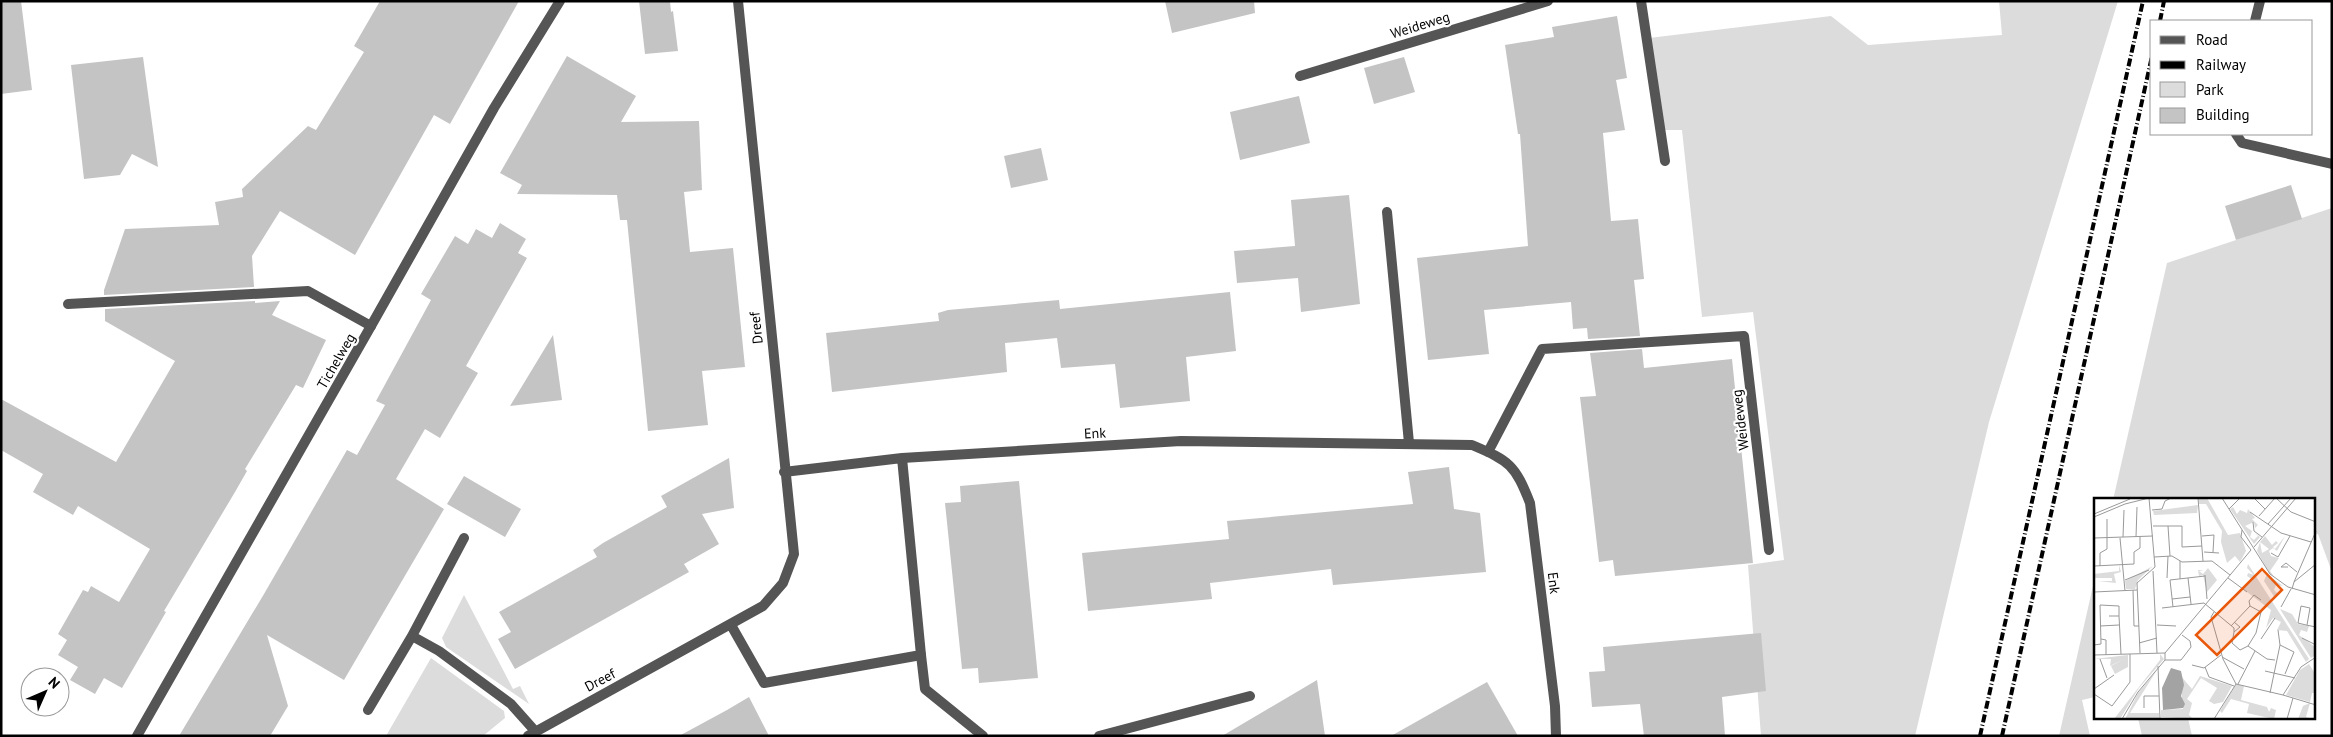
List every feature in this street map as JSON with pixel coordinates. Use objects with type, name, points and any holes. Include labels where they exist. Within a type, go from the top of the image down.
[{"type":"street","name":"Tichelweg","points":[[137,736],[372,326],[494,108],[560,1]]},
{"type":"street","name":"Dreef","points":[[412,636],[439,651],[511,704],[532,733],[763,606],[783,583],[794,554],[784,472],[738,1]]},
{"type":"street","name":"Weideweg","points":[[1300,76],[1548,1]]},
{"type":"street","points":[[1641,1],[1665,160]]},
{"type":"street","points":[[2255,20],[2260,1]]},
{"type":"street","points":[[2237,135],[2242,143],[2332,164]]},
{"type":"street","points":[[1387,212],[1409,443]]},
{"type":"street","points":[[68,304],[308,291],[372,326]]},
{"type":"street","name":"Weideweg","points":[[1488,452],[1542,349],[1744,336],[1769,550]]},
{"type":"street","name":"Enk","points":[[784,472],[902,458],[1181,442],[1472,445],[1507,461],[1521,480],[1530,503],[1556,706],[1556,736]]},
{"type":"street","points":[[902,458],[925,689],[983,736]]},
{"type":"street","points":[[368,710],[412,636],[464,538]]},
{"type":"street","points":[[731,625],[764,683],[921,655]]},
{"type":"street","points":[[1099,736],[1250,696]]},
{"type":"green space","points":[[1999,1],[2118,1],[1989,422],[1915,736],[1761,736],[1748,565],[1784,560],[1753,312],[1702,317],[1682,130],[1664,130],[1649,38],[1831,16],[1868,45],[2002,35]]},
{"type":"green space","points":[[2332,208],[2332,572],[2318,534],[2316,534],[2316,498],[2113,498],[2167,263]]},
{"type":"green space","points":[[2094,581],[2094,697],[2082,700],[2090,736],[2059,736]]},
{"type":"green space","points":[[464,595],[513,689],[520,686],[529,704],[446,647],[442,638]]},
{"type":"green space","points":[[431,658],[504,711],[505,718],[483,736],[386,736]]},
{"type":"green space","points":[[2138,720],[2188,720],[2192,736],[2142,736]]},
{"type":"building","points":[[1,1],[21,1],[32,90],[1,94]]},
{"type":"building","points":[[380,1],[519,1],[450,124],[434,115],[355,255],[280,211],[252,256],[254,287],[104,295],[104,290],[125,229],[219,225],[215,202],[243,197],[242,189],[308,126],[316,130],[364,52],[354,46]]},
{"type":"building","points":[[639,1],[670,1],[678,51],[645,54]]},
{"type":"building","points":[[1165,1],[1254,1],[1255,13],[1172,33]]},
{"type":"building","points":[[1617,16],[1627,78],[1616,80],[1625,130],[1603,133],[1611,221],[1638,219],[1644,279],[1634,280],[1640,336],[1588,339],[1587,328],[1573,329],[1571,302],[1484,310],[1489,354],[1428,360],[1417,258],[1528,246],[1520,134],[1518,134],[1505,45],[1554,37],[1552,27]]},
{"type":"building","points":[[567,56],[636,96],[621,122],[699,121],[702,190],[684,192],[690,252],[733,248],[745,367],[702,371],[708,425],[648,431],[627,220],[620,220],[617,195],[517,194],[522,185],[500,173]]},
{"type":"building","points":[[143,57],[158,167],[132,154],[120,175],[84,179],[71,65]]},
{"type":"building","points":[[1404,57],[1415,92],[1374,104],[1364,68]]},
{"type":"building","points":[[1299,96],[1310,143],[1240,160],[1230,112]]},
{"type":"building","points":[[1041,148],[1048,180],[1011,188],[1004,156]]},
{"type":"building","points":[[2291,185],[2302,219],[2236,240],[2225,206]]},
{"type":"building","points":[[1349,195],[1360,304],[1301,312],[1298,278],[1237,283],[1234,251],[1295,246],[1291,200]]},
{"type":"building","points":[[500,223],[526,239],[518,253],[527,258],[466,366],[478,373],[440,438],[425,429],[396,479],[444,509],[344,680],[267,635],[288,706],[270,736],[179,736],[347,450],[357,455],[385,405],[376,401],[431,300],[421,294],[455,236],[468,244],[476,229],[492,238]]},
{"type":"building","points":[[1230,292],[1236,351],[1186,357],[1190,401],[1120,408],[1115,364],[1061,368],[1057,338],[1005,343],[1007,372],[832,392],[826,333],[939,321],[938,313],[948,310],[1059,300],[1060,309]]},
{"type":"building","points":[[280,301],[272,315],[326,340],[303,388],[296,385],[245,469],[247,471],[164,611],[166,612],[122,688],[104,678],[95,694],[70,680],[78,667],[58,655],[67,640],[58,634],[83,590],[88,592],[91,586],[119,602],[150,549],[78,506],[73,515],[33,492],[43,474],[1,450],[1,399],[116,462],[175,361],[105,321],[105,309]]},
{"type":"building","points":[[553,335],[562,400],[510,406]]},
{"type":"building","points":[[1642,349],[1644,368],[1732,359],[1753,563],[1615,576],[1613,560],[1599,562],[1580,397],[1596,396],[1590,353]]},
{"type":"building","points":[[729,458],[734,508],[702,514],[719,544],[684,564],[689,572],[515,669],[498,639],[511,632],[499,612],[597,557],[593,550],[667,507],[661,496]]},
{"type":"building","points":[[1449,467],[1454,509],[1480,513],[1486,572],[1333,585],[1331,569],[1210,583],[1212,599],[1088,611],[1082,553],[1229,539],[1227,521],[1413,504],[1408,472]]},
{"type":"building","points":[[464,476],[521,509],[505,537],[447,504]]},
{"type":"building","points":[[1019,481],[1038,678],[979,683],[978,668],[962,669],[945,503],[961,502],[960,486]]},
{"type":"building","points":[[1761,633],[1766,691],[1722,697],[1725,736],[1644,736],[1640,704],[1592,707],[1589,672],[1605,671],[1603,647]]},
{"type":"building","points":[[1317,680],[1325,736],[1222,736]]},
{"type":"building","points":[[1487,682],[1518,736],[1391,736],[1446,705]]},
{"type":"building","points":[[749,697],[769,736],[679,736],[727,710]]},
{"type":"railway","points":[[1980,736],[2143,1]]},
{"type":"railway","points":[[2160,20],[2164,1]]},
{"type":"railway","points":[[2002,736],[2150,65]]}]
